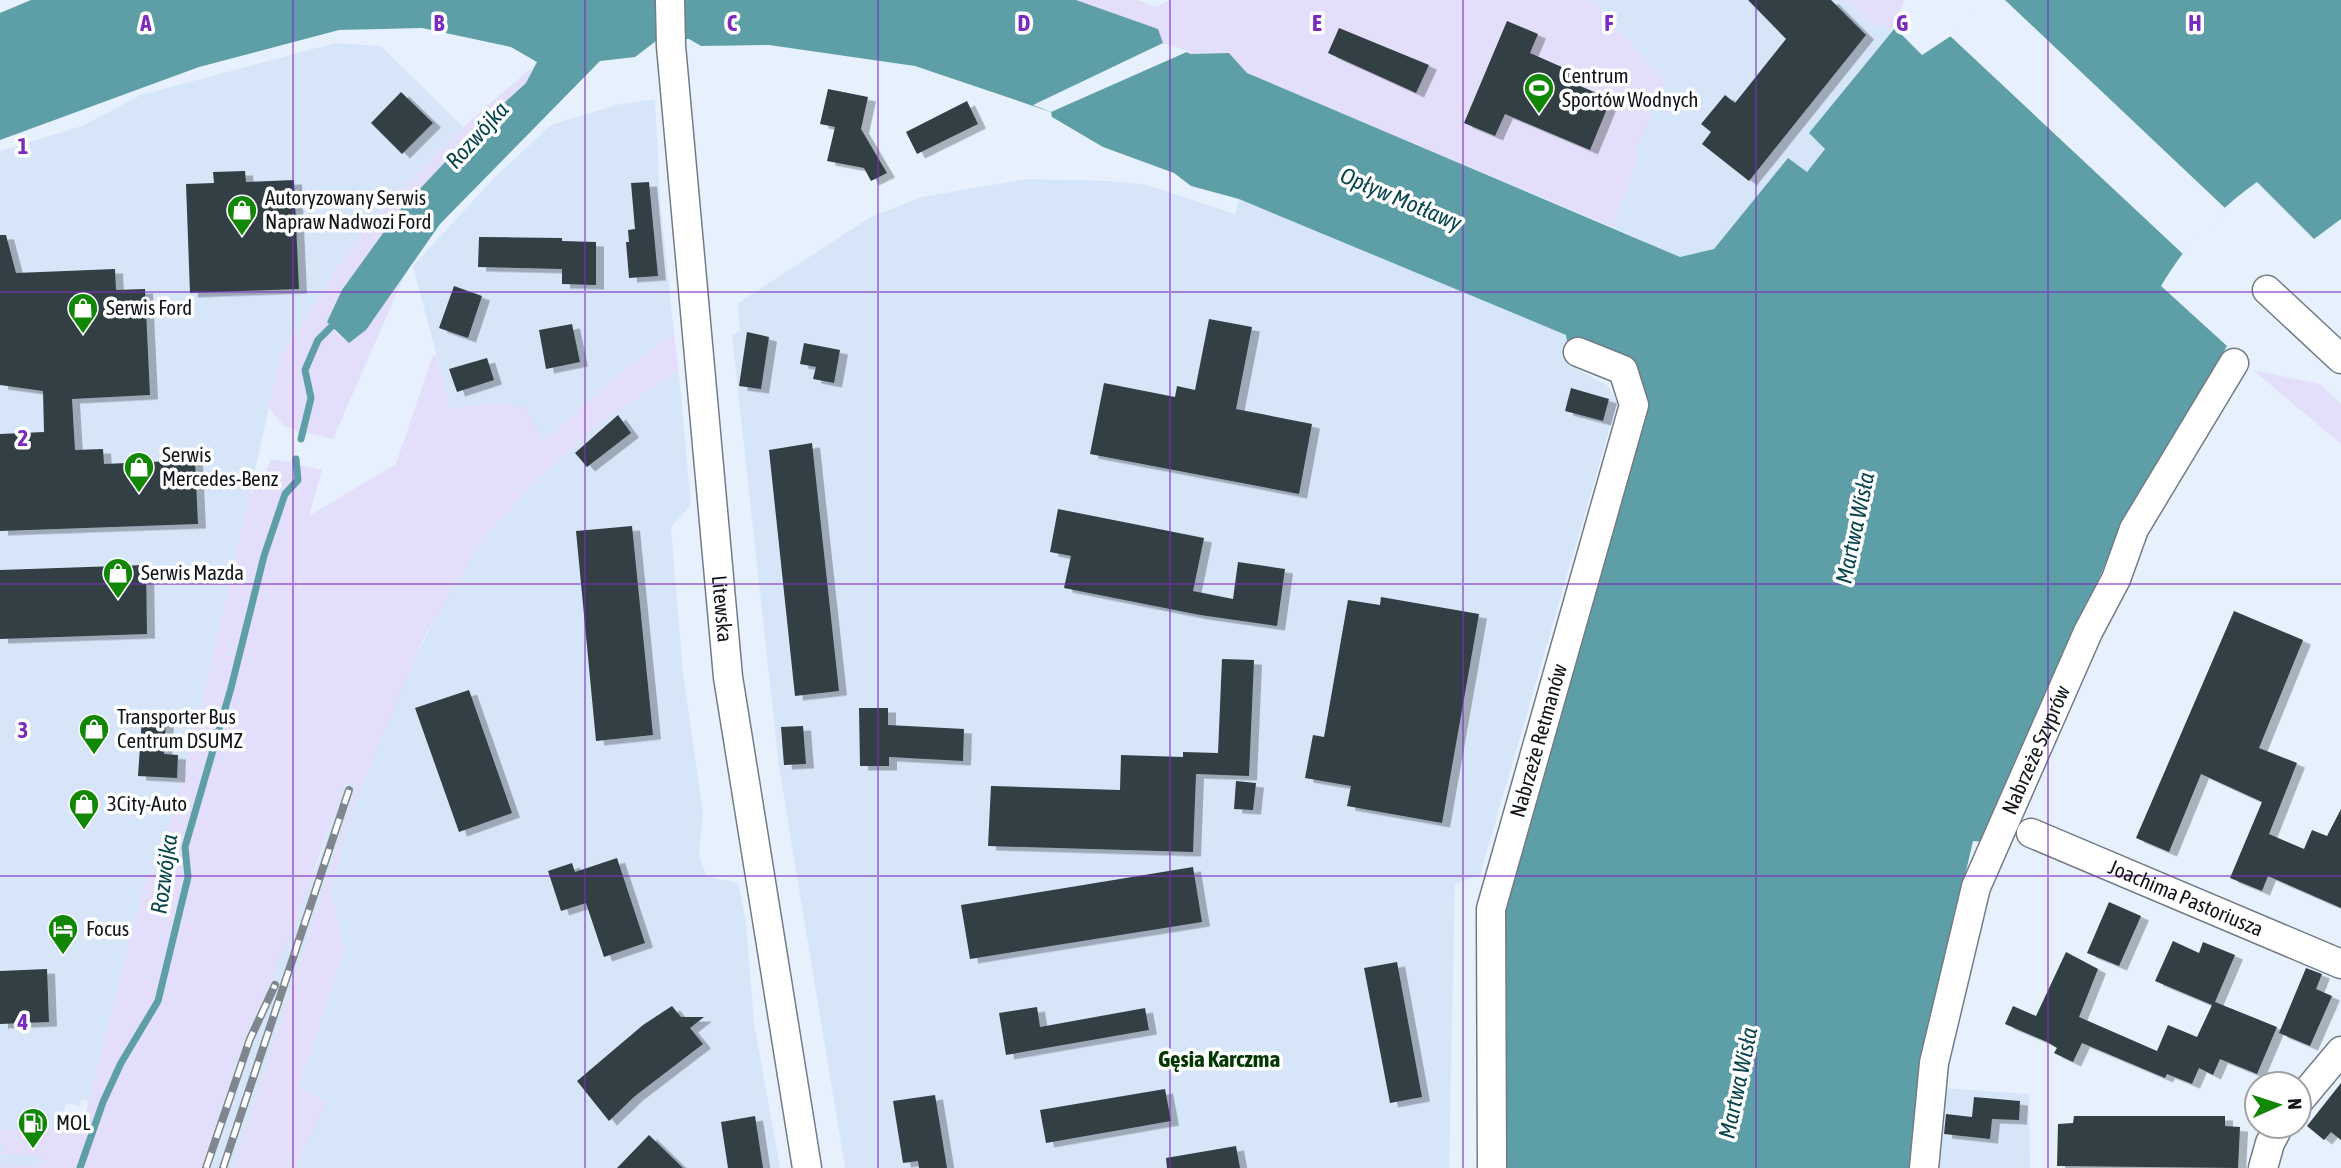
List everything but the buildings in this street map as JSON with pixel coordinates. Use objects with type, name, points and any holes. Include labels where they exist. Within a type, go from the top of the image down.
[{"type":"street","name":"Litewska","points":[[670,0],[671,46],[728,677],[807,1168]]},
{"type":"street","points":[[2267,290],[2341,359]]},
{"type":"street","name":"Nabrzeże Retmanów","points":[[1492,1168],[1491,909],[1634,405],[1623,370],[1578,352]]},
{"type":"street","name":"Nabrzeże Szyprów","points":[[1924,1168],[1934,1063],[1976,887],[2088,632],[2116,579],[2134,529],[2234,363]]},
{"type":"street","name":"Joachima Pastoriusza","points":[[2031,833],[2341,964]]},
{"type":"street","points":[[2313,1084],[2341,1051]]},
{"type":"street","points":[[2263,1168],[2272,1140]]},
{"type":"shaded area","points":[[1076,0],[1137,0],[1155,7],[1171,0],[1592,0],[1665,82],[1636,150],[1638,160],[1612,227],[1247,73],[1229,53],[1191,54],[1163,43],[1157,29]]},
{"type":"shaded area","points":[[1592,0],[1848,0],[1871,23],[1895,28],[1809,133],[1825,149],[1807,172],[1788,158],[1714,249],[1680,257],[1612,227],[1638,160],[1635,150],[1665,82]]},
{"type":"shaded area","points":[[1848,0],[1904,0],[1895,28],[1871,23]]},
{"type":"shaded area","points":[[335,43],[381,46],[463,127],[394,197],[337,266],[304,323],[281,355],[197,726],[156,873],[147,874],[89,1101],[81,1099],[80,1106],[66,1103],[60,1128],[59,1168],[0,1168],[0,151],[82,126],[141,95]]},
{"type":"shaded area","points":[[534,66],[526,83],[481,124],[399,211],[328,322],[338,335],[366,329],[409,265],[333,439],[308,433],[301,439],[295,429],[285,427],[268,407],[281,355],[304,323],[337,266],[394,197],[463,127]]},
{"type":"shaded area","points":[[655,99],[660,200],[674,333],[617,376],[544,441],[535,428],[495,402],[451,410],[413,266],[494,178],[551,125],[616,105]]},
{"type":"shaded area","points":[[1027,179],[1147,185],[1235,214],[1239,199],[1567,335],[1568,346],[1573,349],[1568,365],[1607,385],[1617,403],[1480,875],[1455,884],[1449,1168],[845,1168],[779,767],[732,336],[740,331],[738,303],[871,217],[922,197]]},
{"type":"shaded area","points":[[674,333],[679,374],[675,372],[594,427],[531,486],[484,538],[423,639],[353,808],[331,889],[344,951],[299,1087],[326,1102],[296,1168],[233,1168],[357,786],[345,782],[295,925],[241,1048],[201,1168],[3,1168],[3,1165],[41,1166],[41,1156],[3,1154],[0,1131],[82,1127],[147,874],[156,873],[197,726],[249,495],[262,481],[271,459],[289,462],[296,459],[299,465],[322,470],[309,516],[396,464],[432,357],[436,355],[451,410],[495,402],[525,408],[544,441],[617,376]]},
{"type":"shaded area","points":[[2253,370],[2320,384],[2341,404],[2341,444]]},
{"type":"shaded area","points":[[675,372],[679,374],[691,504],[671,528],[683,672],[703,813],[699,854],[706,876],[738,883],[746,922],[754,1023],[780,1168],[296,1168],[307,1142],[299,1087],[344,951],[331,889],[353,808],[405,678],[448,593],[484,538],[531,486],[594,427]]},
{"type":"shaded area","points":[[344,782],[357,786],[233,1168],[201,1168],[241,1048],[319,861]]},
{"type":"shaded area","points":[[1942,1088],[2029,1094],[2030,1168],[1936,1168]]},
{"type":"water","points":[[31,0],[1076,0],[1158,29],[1163,43],[1191,54],[1229,53],[1247,73],[1680,257],[1714,249],[1788,158],[1807,172],[1825,149],[1809,133],[1895,28],[1922,55],[1951,36],[1983,0],[2341,0],[2341,219],[2314,239],[2257,182],[2228,204],[2203,229],[2161,286],[2227,346],[2123,523],[1985,842],[1973,841],[1922,1060],[1910,1168],[1495,1168],[1494,909],[1638,405],[1625,365],[1568,347],[1566,335],[1239,199],[1191,186],[1174,173],[1103,147],[1052,117],[1051,112],[915,66],[769,45],[701,46],[689,39],[656,41],[635,57],[600,61],[440,224],[366,330],[349,343],[327,322],[342,290],[399,211],[481,124],[526,83],[537,62],[511,47],[422,28],[339,30],[199,67],[0,140],[0,13]]},
{"type":"pier","points":[[1979,0],[2005,0],[2225,208],[2184,255],[1948,34]]},
{"type":"pier","points":[[1163,43],[1189,51],[1051,112],[1033,105]]},
{"type":"waterway","name":"Rozwójka","points":[[301,439],[311,398],[305,370],[318,340],[338,320]]},
{"type":"waterway","name":"Rozwójka","points":[[80,1168],[103,1102],[121,1063],[158,1001],[188,877],[185,847],[231,688],[264,556],[285,494],[298,480],[296,459]]},
{"type":"railway","points":[[223,1168],[349,790]]},
{"type":"railway","points":[[206,1168],[250,1039],[275,985]]},
{"type":"place","name":"Centrum Sportów Wodnych","points":[[1539,115]]},
{"type":"place","name":"Autoryzowany Serwis Napraw Nadwozi Ford","points":[[242,237]]},
{"type":"place","name":"Serwis Ford","points":[[83,335]]},
{"type":"place","name":"Serwis Mercedes-Benz","points":[[139,494]]},
{"type":"place","name":"Serwis Mazda","points":[[118,600]]},
{"type":"place","name":"Transporter Bus Centrum DSUMZ","points":[[94,756]]},
{"type":"place","name":"3City-Auto","points":[[84,831]]},
{"type":"place","name":"Focus","points":[[63,956]]},
{"type":"place","name":"MOL","points":[[33,1150]]},
{"type":"district","name":"Gęsia Karczma","points":[[1219,1059]]},
{"type":"water label","name":"Opływ Motławy","points":[[1401,199]]},
{"type":"water label","name":"Martwa Wisła","points":[[1855,528]]},
{"type":"water label","name":"Martwa Wisła","points":[[1738,1083]]}]
